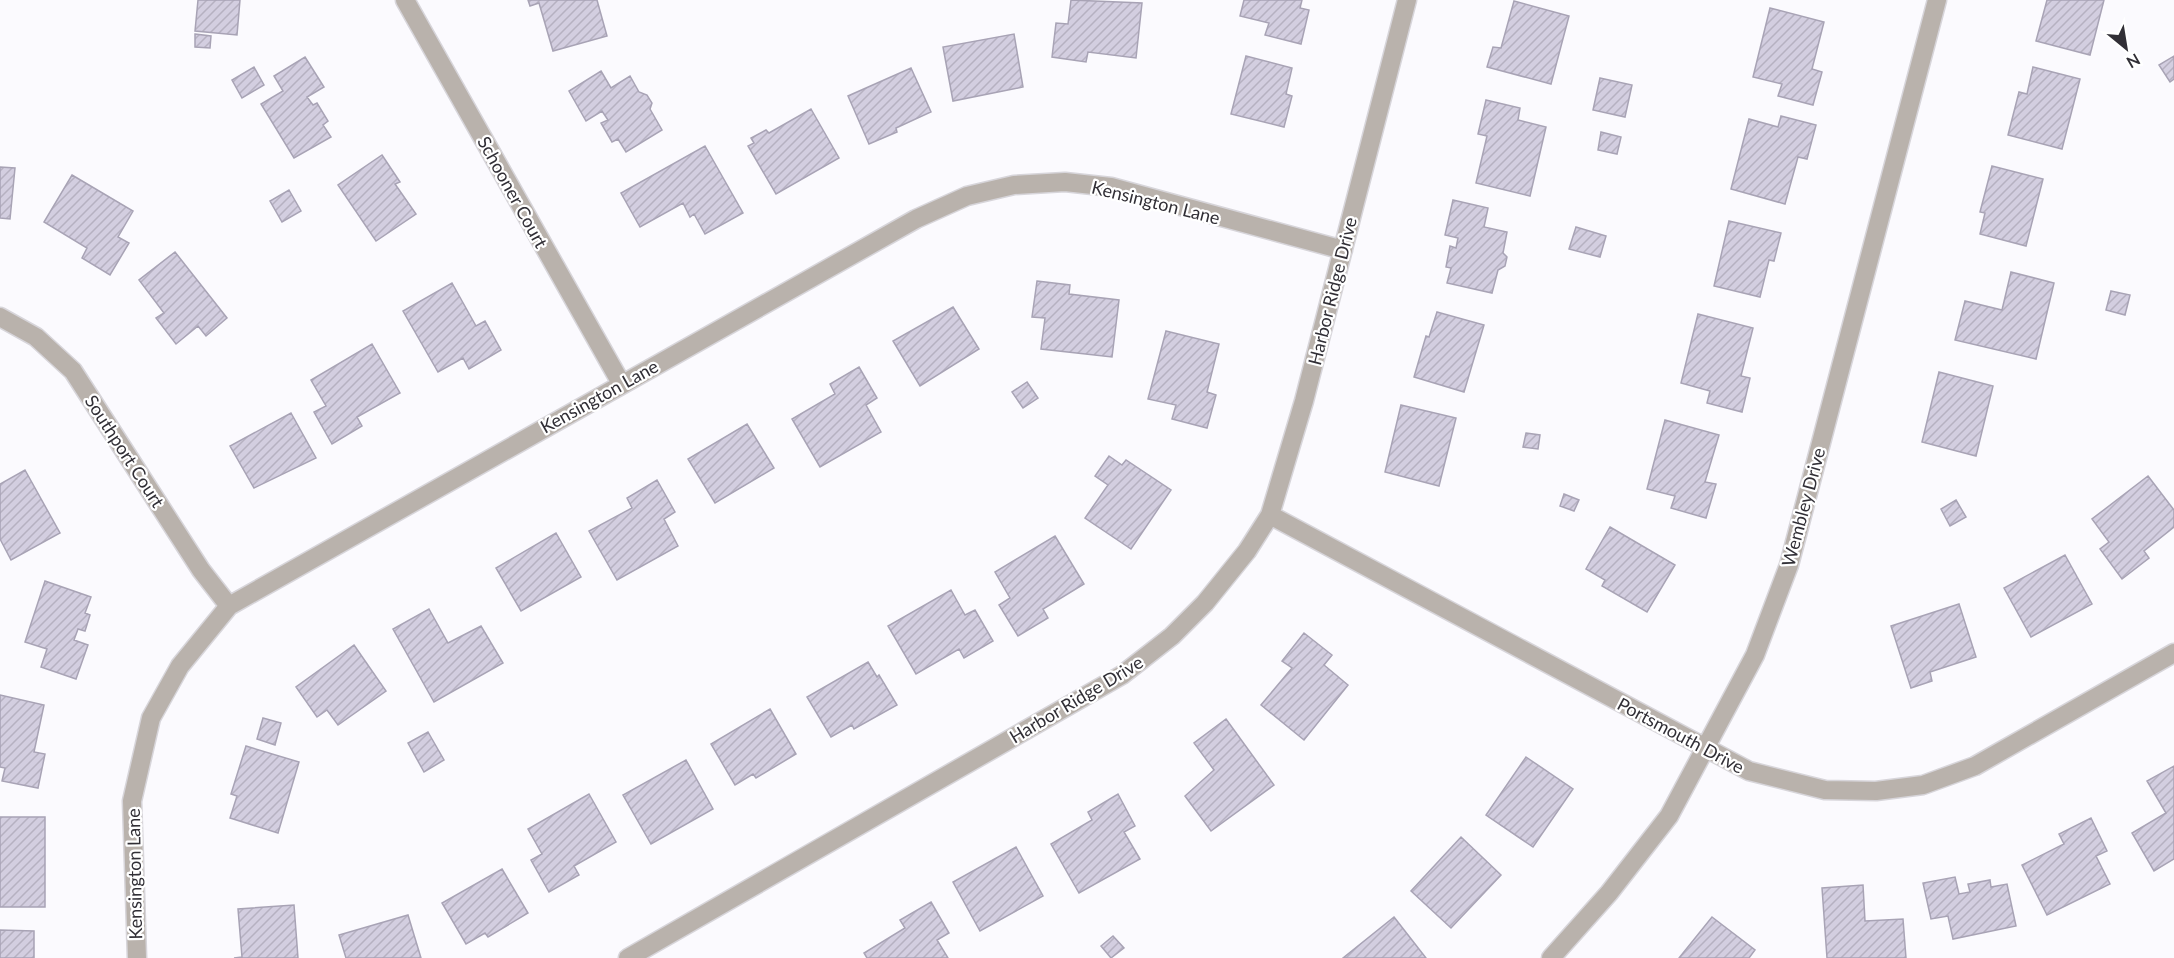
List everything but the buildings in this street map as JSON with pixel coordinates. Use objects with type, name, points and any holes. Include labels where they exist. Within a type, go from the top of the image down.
[{"type":"street","name":"Schooner Court","points":[[405,0],[621,383]]},
{"type":"street","name":"Harbor Ridge Drive","points":[[628,958],[1122,675],[1172,636],[1205,603],[1247,551],[1270,515],[1304,401],[1407,0]]},
{"type":"street","name":"Wembley Drive","points":[[1551,958],[1609,892],[1669,816],[1755,654],[1788,565],[1937,0]]},
{"type":"street","name":"Kensington Lane","points":[[137,958],[132,801],[151,718],[180,666],[229,606],[621,383],[916,219],[967,196],[1014,185],[1065,182],[1111,187],[1343,250]]},
{"type":"street","name":"Southport Court","points":[[0,317],[36,337],[74,371],[201,570],[229,606]]},
{"type":"street","name":"Portsmouth Drive","points":[[1270,515],[1749,771],[1825,790],[1876,791],[1923,785],[1975,766],[2174,653]]}]
